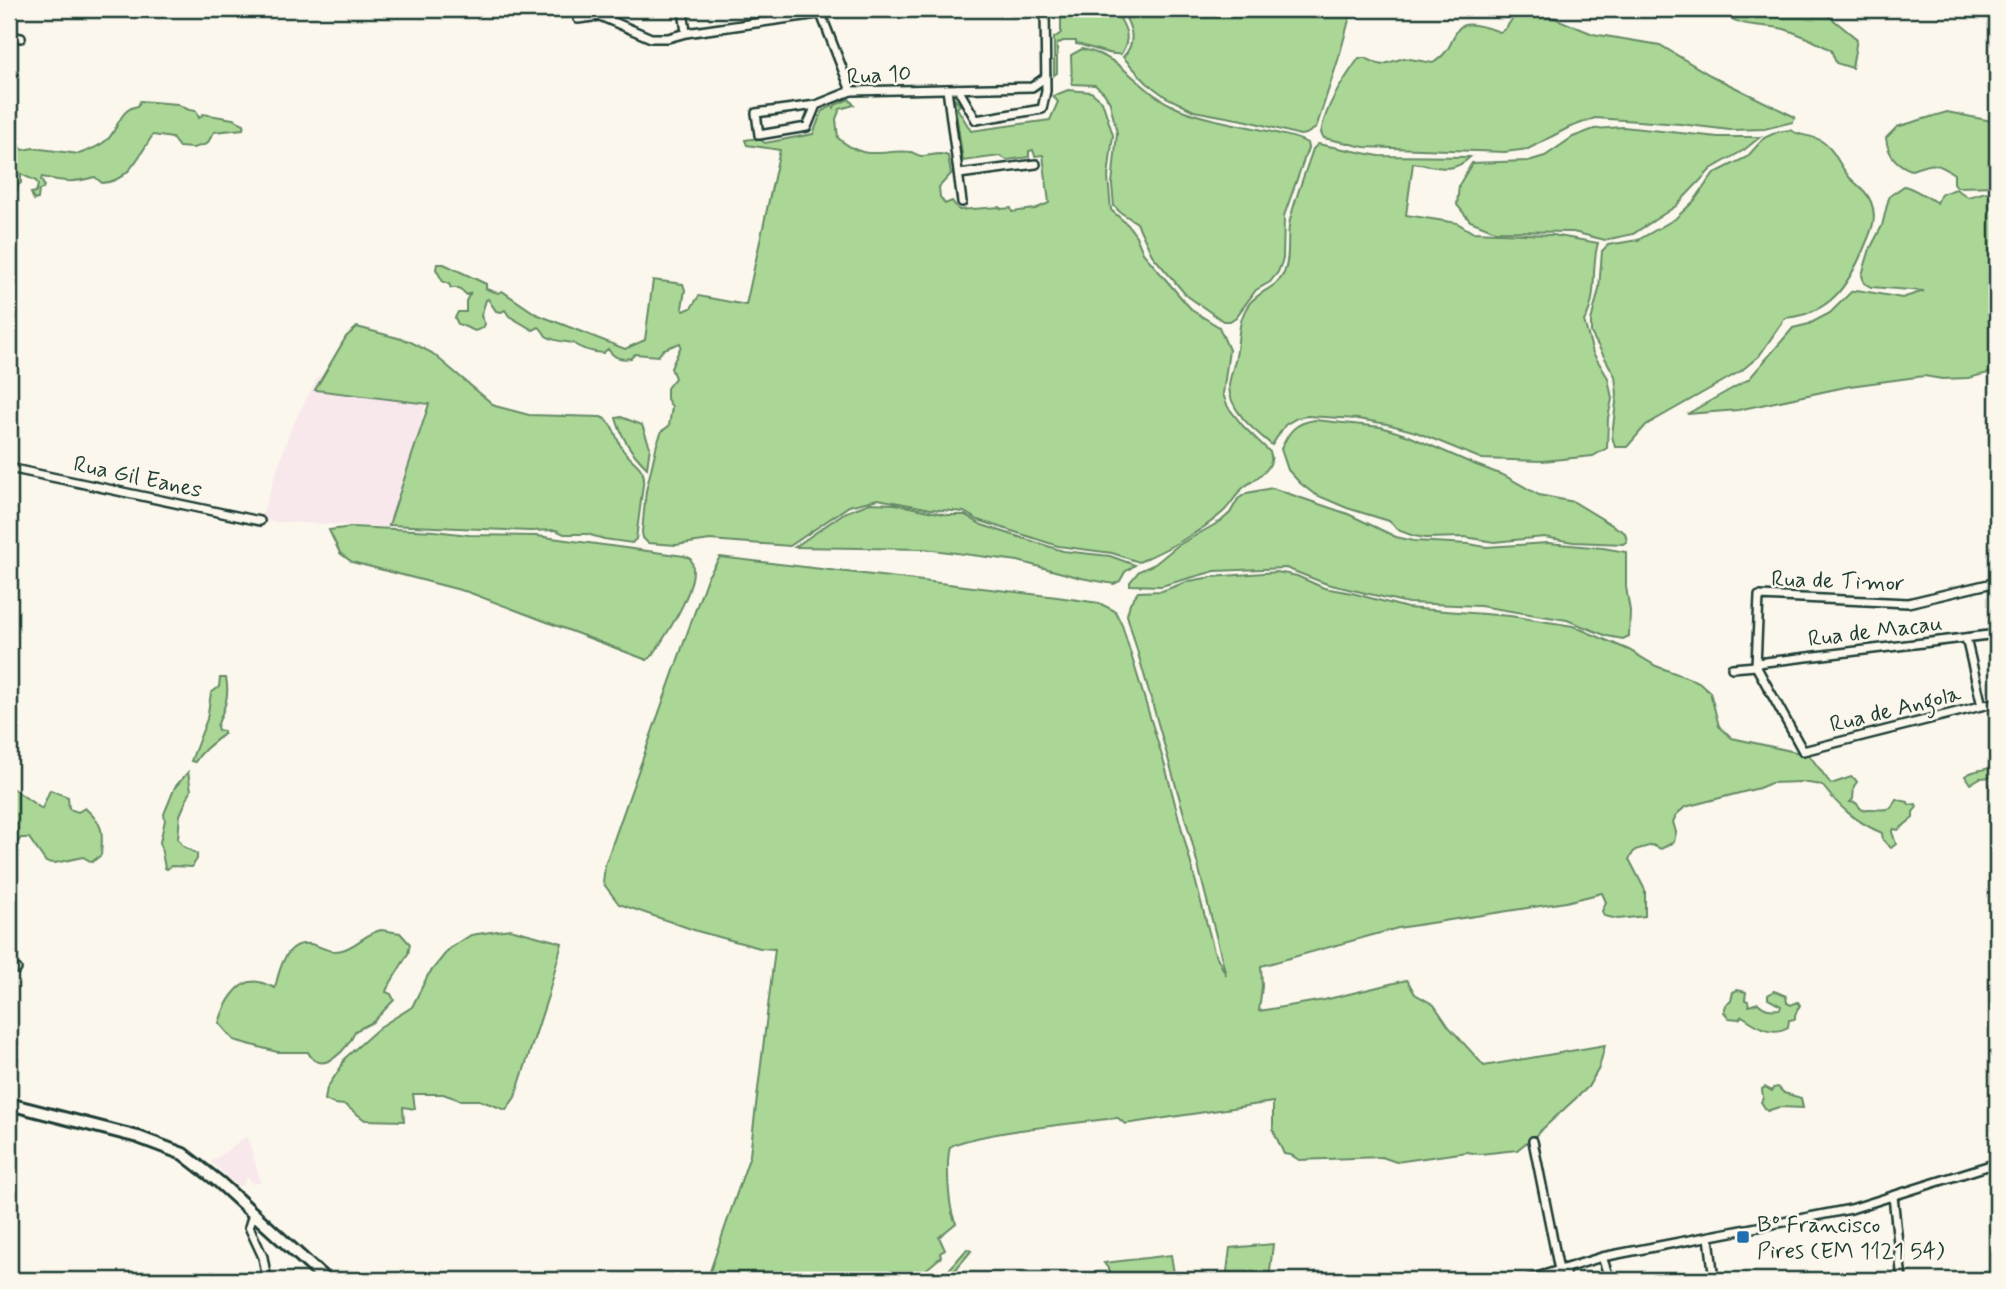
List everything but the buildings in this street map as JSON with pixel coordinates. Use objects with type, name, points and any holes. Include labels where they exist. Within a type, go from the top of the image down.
[{"type":"main road","points":[[9,1104],[167,1147],[201,1167],[326,1280]]},
{"type":"street","points":[[683,9],[686,33]]},
{"type":"street","points":[[578,19],[600,16],[651,38],[668,38],[686,33],[853,9]]},
{"type":"street","points":[[958,89],[976,120],[1042,109],[1046,77],[1043,11]]},
{"type":"street","points":[[821,14],[851,91]]},
{"type":"street","points":[[9,36],[21,38]]},
{"type":"street","name":"Rua 10","points":[[816,105],[807,127],[759,135],[756,113],[816,105],[851,91],[1032,87],[1046,77]]},
{"type":"street","points":[[947,89],[962,202]]},
{"type":"street","points":[[959,174],[1036,164]]},
{"type":"street","name":"Rua Gil Eanes","points":[[9,468],[260,521]]},
{"type":"street","name":"Rua de Timor","points":[[1756,665],[1759,596],[1908,603],[1997,582]]},
{"type":"street","name":"Rua de Macau","points":[[1732,668],[1997,634]]},
{"type":"street","points":[[1966,638],[1982,706]]},
{"type":"street","name":"Rua de Angola","points":[[1756,665],[1803,751],[1997,702]]},
{"type":"street","points":[[1533,1142],[1562,1269],[1567,1280]]},
{"type":"street","points":[[1527,1280],[1602,1257],[1851,1209],[1997,1163]]},
{"type":"street","points":[[1893,1196],[1902,1280]]},
{"type":"street","points":[[253,1214],[249,1227],[263,1257],[267,1280]]},
{"type":"street","points":[[1709,1237],[1714,1280]]},
{"type":"street","points":[[1602,1257],[1610,1280]]},
{"type":"shaded area","points":[[319,375],[426,404],[391,527],[260,521],[291,428]]},
{"type":"shaded area","points":[[247,1136],[261,1182],[252,1184],[249,1178],[245,1178],[244,1185],[238,1186],[211,1162]]},
{"type":"green space","points":[[1061,9],[1115,9],[1127,36],[1121,54],[1111,54],[1076,44],[1076,41],[1063,41],[1057,44],[1057,73],[1054,75],[1054,38],[1061,33]]},
{"type":"green space","points":[[1121,9],[1352,9],[1316,128],[1300,135],[1248,121],[1194,111],[1166,97],[1147,83],[1123,57],[1132,39],[1128,21]]},
{"type":"green space","points":[[1520,9],[1554,18],[1593,34],[1660,45],[1710,75],[1795,117],[1793,122],[1764,129],[1730,130],[1595,118],[1568,128],[1528,149],[1505,152],[1364,147],[1324,138],[1321,133],[1323,122],[1331,103],[1359,58],[1381,65],[1404,58],[1433,63],[1450,46],[1461,26],[1469,24],[1500,32]]},
{"type":"green space","points":[[1722,9],[1820,9],[1857,39],[1852,68],[1836,63],[1831,50],[1808,38],[1776,27],[1742,23],[1728,16]]},
{"type":"green space","points":[[1082,49],[1110,59],[1152,93],[1177,108],[1307,143],[1308,148],[1284,216],[1283,259],[1278,272],[1270,282],[1256,290],[1230,321],[1223,321],[1186,295],[1152,255],[1137,223],[1114,206],[1112,185],[1117,133],[1110,103],[1104,93],[1095,85],[1072,84],[1071,55]]},
{"type":"green space","points":[[1068,90],[1091,92],[1102,101],[1113,135],[1108,177],[1111,210],[1128,225],[1143,253],[1193,311],[1219,327],[1229,350],[1223,394],[1228,407],[1270,452],[1271,458],[1268,468],[1244,487],[1214,520],[1183,540],[1139,562],[1112,553],[1058,546],[978,520],[964,512],[878,499],[849,506],[790,546],[710,540],[676,545],[648,543],[642,532],[646,491],[657,444],[662,431],[669,426],[672,407],[667,399],[667,388],[675,378],[671,368],[680,343],[664,349],[658,356],[635,354],[631,358],[620,358],[608,349],[603,353],[591,351],[573,343],[549,338],[539,327],[533,330],[509,316],[505,310],[496,311],[488,299],[481,316],[485,324],[483,328],[475,331],[458,324],[455,318],[458,312],[466,312],[466,301],[471,292],[467,295],[459,288],[451,288],[443,282],[436,269],[437,264],[444,264],[486,284],[486,289],[498,293],[502,291],[536,314],[625,349],[645,340],[653,280],[683,284],[684,311],[691,308],[699,296],[746,305],[780,150],[747,145],[745,140],[758,138],[765,143],[813,134],[822,111],[832,106],[834,108],[849,99],[854,105],[840,109],[836,119],[838,138],[848,146],[866,153],[911,152],[921,156],[948,156],[951,174],[939,187],[940,197],[945,204],[952,201],[959,210],[1000,207],[1011,208],[1012,212],[1035,209],[1049,203],[1043,155],[1035,156],[1033,150],[1029,151],[1029,157],[1007,160],[1000,156],[963,161],[954,98],[960,105],[957,108],[971,131],[1050,120],[1058,102],[1053,96]]},
{"type":"green space","points":[[140,101],[177,104],[196,111],[199,118],[203,114],[233,119],[244,124],[243,129],[214,132],[207,144],[193,148],[179,147],[172,138],[153,135],[127,172],[112,181],[102,183],[95,177],[68,181],[42,177],[43,189],[39,190],[38,199],[34,200],[31,193],[36,192],[36,181],[21,174],[21,183],[13,193],[10,188],[14,174],[9,173],[9,148],[19,146],[23,150],[33,148],[83,153],[109,138],[124,114],[138,106]]},
{"type":"green space","points":[[1947,112],[1997,122],[1997,186],[1957,187],[1954,174],[1942,167],[1929,165],[1911,170],[1897,162],[1891,154],[1886,138],[1897,127]]},
{"type":"green space","points":[[1623,127],[1718,137],[1760,137],[1744,150],[1711,169],[1676,206],[1633,234],[1605,240],[1573,232],[1495,231],[1470,221],[1457,205],[1459,185],[1472,163],[1528,161],[1545,156],[1573,137],[1594,129]]},
{"type":"green space","points":[[1790,130],[1816,138],[1825,144],[1871,202],[1873,225],[1851,274],[1844,286],[1826,304],[1814,311],[1785,318],[1759,356],[1741,371],[1646,425],[1627,447],[1615,447],[1612,436],[1617,394],[1615,376],[1591,333],[1602,251],[1608,245],[1638,240],[1675,219],[1694,201],[1713,174],[1747,157],[1764,138]]},
{"type":"green space","points":[[1318,144],[1379,156],[1470,157],[1450,168],[1413,163],[1406,215],[1457,223],[1472,232],[1553,235],[1598,243],[1593,293],[1584,321],[1593,353],[1608,378],[1612,399],[1607,448],[1593,456],[1542,461],[1482,459],[1416,432],[1387,424],[1307,416],[1285,425],[1272,445],[1244,420],[1233,404],[1229,386],[1241,320],[1249,304],[1284,273],[1290,220],[1313,149]]},
{"type":"green space","points":[[1904,186],[1937,203],[1941,194],[1956,189],[1968,197],[1986,192],[1997,199],[1997,371],[1968,378],[1942,379],[1924,376],[1850,386],[1738,410],[1687,414],[1749,379],[1793,328],[1809,324],[1830,313],[1851,292],[1857,290],[1902,298],[1924,291],[1871,287],[1864,283],[1862,275],[1870,249],[1882,226],[1890,196]]},
{"type":"green space","points":[[357,327],[409,341],[432,353],[495,406],[529,415],[601,417],[606,420],[623,450],[643,473],[636,539],[632,543],[587,534],[564,534],[556,530],[389,525],[429,404],[315,390],[346,337]]},
{"type":"green space","points":[[621,417],[642,425],[650,447],[647,468],[624,439],[616,418]]},
{"type":"green space","points":[[1315,420],[1381,427],[1409,436],[1505,476],[1539,495],[1574,502],[1625,533],[1627,541],[1623,544],[1573,542],[1544,537],[1494,542],[1465,537],[1426,538],[1400,531],[1389,521],[1314,494],[1288,470],[1281,449],[1284,443],[1298,426]]},
{"type":"green space","points":[[1272,488],[1348,514],[1396,537],[1414,541],[1486,547],[1548,543],[1626,552],[1629,636],[1623,639],[1607,636],[1567,620],[1480,606],[1408,603],[1327,584],[1286,568],[1215,571],[1161,586],[1130,585],[1139,571],[1155,564],[1177,546],[1221,521],[1230,513],[1238,499],[1247,493]]},
{"type":"green space","points":[[870,503],[895,504],[948,515],[965,515],[982,525],[1063,551],[1110,556],[1135,565],[1114,584],[1018,561],[925,549],[795,547],[844,513]]},
{"type":"green space","points":[[352,527],[469,535],[537,536],[684,556],[690,558],[692,580],[682,607],[653,655],[647,660],[468,592],[352,562],[340,553],[329,530]]},
{"type":"green space","points":[[720,557],[1057,597],[1099,603],[1115,611],[1122,625],[1165,766],[1214,951],[1226,975],[1192,842],[1127,615],[1130,603],[1138,592],[1162,591],[1189,581],[1212,577],[1277,572],[1297,576],[1324,588],[1407,608],[1510,616],[1573,626],[1629,650],[1656,666],[1699,682],[1710,692],[1719,726],[1732,738],[1809,755],[1831,784],[1851,777],[1855,779],[1857,782],[1850,802],[1856,803],[1862,810],[1888,809],[1896,799],[1908,802],[1909,805],[1916,804],[1917,807],[1913,818],[1892,832],[1896,844],[1891,848],[1883,840],[1882,833],[1849,813],[1822,785],[1801,782],[1771,783],[1685,807],[1673,822],[1676,832],[1674,842],[1661,849],[1652,845],[1635,850],[1629,859],[1645,890],[1645,916],[1618,919],[1604,916],[1602,911],[1606,902],[1602,893],[1566,902],[1398,928],[1261,966],[1259,1011],[1324,1000],[1407,980],[1415,994],[1434,1005],[1449,1027],[1484,1066],[1605,1045],[1599,1068],[1588,1087],[1517,1150],[1480,1154],[1467,1152],[1396,1162],[1382,1157],[1299,1160],[1284,1154],[1273,1130],[1273,1102],[1125,1124],[1118,1118],[1004,1133],[980,1137],[950,1147],[948,1186],[956,1223],[939,1237],[945,1250],[940,1253],[941,1257],[922,1273],[920,1280],[707,1280],[750,1155],[775,949],[760,948],[697,931],[619,904],[603,883],[605,865],[694,614],[707,578]]},
{"type":"green space","points":[[220,678],[226,678],[227,685],[226,703],[217,726],[224,734],[204,750],[195,762],[191,761],[207,719],[211,693],[219,687]]},
{"type":"green space","points":[[1997,764],[1997,802],[1992,800],[1992,777],[1980,778],[1970,784],[1965,776]]},
{"type":"green space","points":[[188,772],[191,790],[180,815],[178,839],[183,846],[197,854],[197,859],[192,867],[171,866],[167,869],[160,842],[164,814],[175,787]]},
{"type":"green space","points":[[9,786],[42,809],[50,790],[68,797],[69,809],[78,812],[85,808],[101,829],[101,855],[92,862],[83,857],[55,863],[46,862],[29,838],[21,838],[9,853]]},
{"type":"green space","points":[[510,929],[562,943],[515,1097],[506,1110],[479,1100],[460,1100],[443,1094],[413,1094],[415,1109],[403,1107],[404,1121],[365,1120],[345,1105],[325,1100],[327,1088],[345,1058],[380,1027],[412,1007],[428,975],[449,949],[471,935]]},
{"type":"green space","points":[[381,930],[400,933],[410,944],[408,954],[386,992],[391,994],[394,1000],[373,1022],[355,1031],[347,1045],[334,1058],[320,1062],[314,1060],[308,1052],[277,1052],[234,1040],[219,1023],[228,1002],[244,984],[259,982],[275,988],[285,958],[295,947],[310,944],[337,951]]},
{"type":"green space","points":[[1737,990],[1746,992],[1745,1000],[1749,1006],[1758,1003],[1763,1007],[1780,1009],[1781,1006],[1768,999],[1768,995],[1774,991],[1786,996],[1787,1003],[1791,1005],[1798,1002],[1800,1005],[1795,1019],[1789,1020],[1788,1027],[1776,1031],[1764,1029],[1742,1016],[1739,1019],[1729,1018],[1724,1012],[1726,1005]]},
{"type":"green space","points":[[1765,1087],[1772,1091],[1778,1087],[1784,1093],[1801,1098],[1803,1108],[1779,1107],[1767,1111],[1761,1102],[1762,1089]]},
{"type":"green space","points":[[1273,1244],[1269,1280],[1226,1280],[1230,1248]]},
{"type":"green space","points":[[967,1249],[971,1251],[947,1280],[940,1280]]},
{"type":"green space","points":[[1171,1255],[1175,1280],[1117,1280],[1104,1263]]},
{"type":"place","name":"Bº Francisco Pires (EM 1121 54)","points":[[1743,1237]]}]
